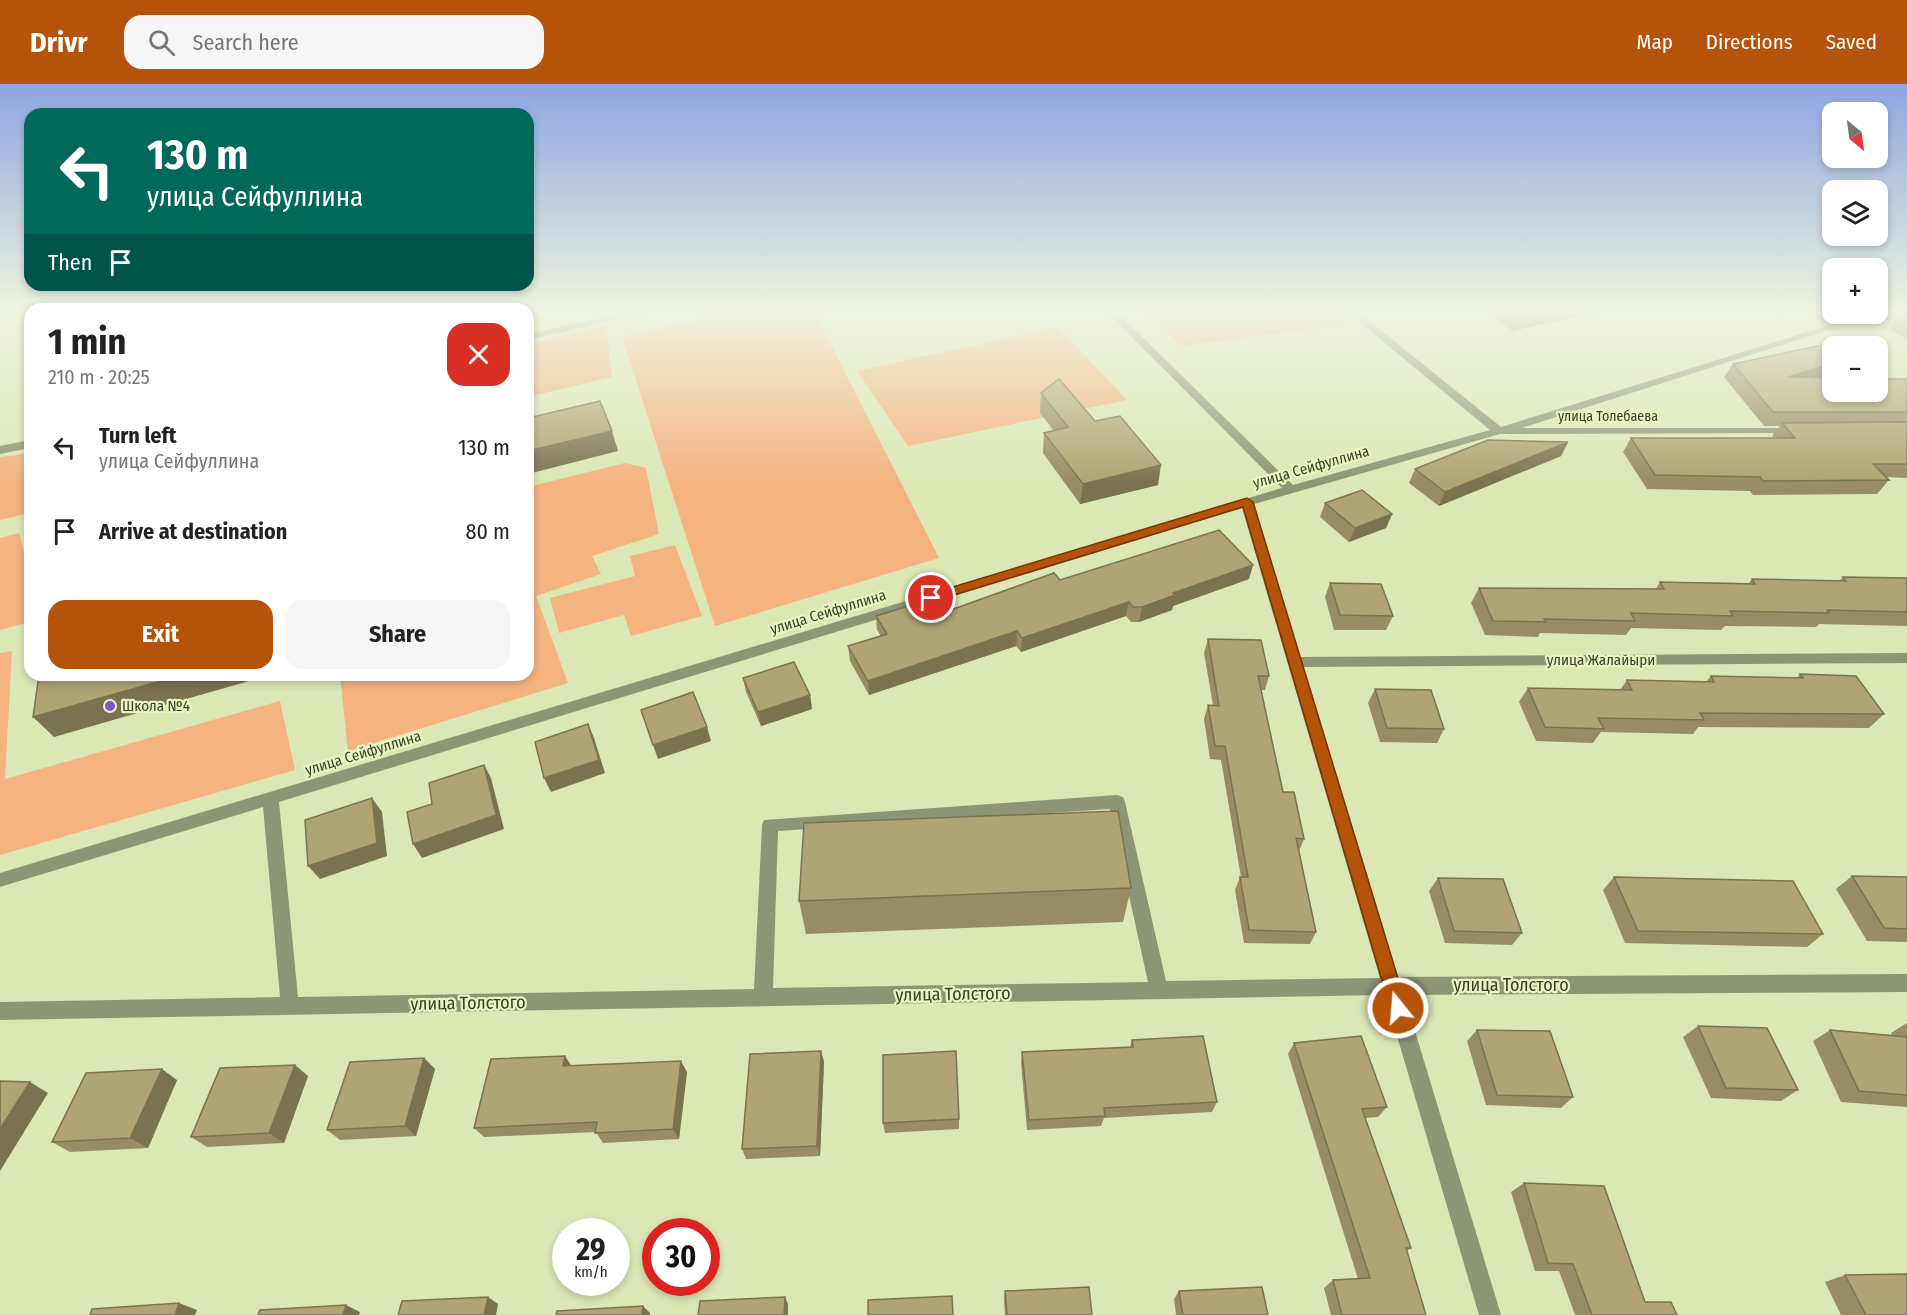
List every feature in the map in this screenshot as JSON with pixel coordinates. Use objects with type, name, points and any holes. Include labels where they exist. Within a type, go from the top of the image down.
[{"type":"street","points":[[1169,368],[1291,490]]},
{"type":"street","points":[[1422,368],[1499,431]]},
{"type":"street","name":"улица Сейфуллина","points":[[0,880],[1247,502],[1499,431],[1699,368]]},
{"type":"street","name":"улица Толебаева","points":[[1499,431],[1802,431]]},
{"type":"street","points":[[0,450],[24,445]]},
{"type":"street","points":[[1247,502],[1490,1315]]},
{"type":"street","name":"улица Жалайыри","points":[[1295,662],[1907,658]]},
{"type":"street","points":[[270,798],[290,1006]]},
{"type":"street","points":[[763,998],[770,825],[1117,802],[1160,990]]},
{"type":"street","name":"улица Толстого","points":[[0,1011],[1392,986],[1907,983]]},
{"type":"shaded area","points":[[534,368],[611,368],[612,377],[534,396]]},
{"type":"shaded area","points":[[632,368],[843,368],[939,558],[715,626]]},
{"type":"shaded area","points":[[869,368],[1097,368],[1127,400],[908,446],[857,371]]},
{"type":"shaded area","points":[[24,454],[24,514],[0,520],[0,457]]},
{"type":"shaded area","points":[[625,463],[646,468],[659,534],[592,556],[601,574],[536,596],[568,683],[348,751],[341,681],[534,681],[534,486]]},
{"type":"shaded area","points":[[19,533],[24,553],[24,624],[0,630],[0,538]]},
{"type":"shaded area","points":[[675,545],[702,616],[631,636],[624,615],[559,633],[550,598],[635,576],[630,556]]},
{"type":"shaded area","points":[[12,651],[5,779],[280,701],[295,770],[0,855],[0,653]]},
{"type":"building","points":[[1737,368],[1815,368],[1788,377],[1822,378],[1822,402],[1888,402],[1888,379],[1907,379],[1907,412],[1773,412]]},
{"type":"building","points":[[1059,379],[1095,421],[1120,416],[1161,465],[1083,484],[1044,433],[1068,427],[1041,393]]},
{"type":"building","points":[[600,401],[612,431],[534,450],[534,417]]},
{"type":"building","points":[[1907,422],[1907,464],[1873,464],[1889,480],[1763,481],[1760,477],[1655,475],[1631,438],[1795,438],[1782,423]]},
{"type":"building","points":[[1488,440],[1568,442],[1445,492],[1415,469]]},
{"type":"building","points":[[1362,490],[1392,514],[1355,528],[1325,503]]},
{"type":"building","points":[[1219,530],[1253,565],[1173,593],[1175,595],[1142,607],[1133,607],[1129,602],[1022,638],[1017,631],[868,681],[848,646],[887,634],[876,616],[921,602],[931,617],[1054,573],[1060,580]]},
{"type":"building","points":[[1843,577],[1907,578],[1907,612],[1730,611],[1733,616],[1631,613],[1635,621],[1544,619],[1546,622],[1493,621],[1479,588],[1664,589],[1660,582],[1755,584],[1752,579],[1846,581]]},
{"type":"building","points":[[1330,583],[1381,584],[1393,616],[1340,615]]},
{"type":"building","points":[[1208,639],[1261,640],[1269,676],[1258,676],[1283,792],[1294,792],[1304,839],[1296,838],[1316,932],[1249,930],[1240,877],[1248,877],[1225,746],[1215,746],[1208,705],[1219,706]]},
{"type":"building","points":[[794,662],[810,695],[758,712],[743,678]]},
{"type":"building","points":[[1800,674],[1856,676],[1884,714],[1700,713],[1704,720],[1598,718],[1604,729],[1545,727],[1528,688],[1632,690],[1627,680],[1714,682],[1711,676],[1803,678]]},
{"type":"building","points":[[38,681],[161,681],[33,717]]},
{"type":"building","points":[[1375,689],[1431,690],[1444,729],[1387,728]]},
{"type":"building","points":[[693,692],[707,727],[653,745],[641,710]]},
{"type":"building","points":[[588,724],[599,760],[544,778],[535,742]]},
{"type":"building","points":[[484,765],[496,815],[413,844],[407,812],[432,804],[429,783]]},
{"type":"building","points":[[372,798],[377,843],[308,866],[305,820]]},
{"type":"building","points":[[1118,811],[1131,888],[799,901],[804,823]]},
{"type":"building","points":[[1852,876],[1907,877],[1907,929],[1884,928]]},
{"type":"building","points":[[1614,877],[1793,881],[1823,934],[1638,931]]},
{"type":"building","points":[[1438,878],[1503,879],[1522,933],[1454,931]]},
{"type":"building","points":[[1698,1026],[1767,1028],[1798,1090],[1726,1088]]},
{"type":"building","points":[[1477,1030],[1550,1031],[1573,1097],[1497,1095]]},
{"type":"building","points":[[1830,1030],[1907,1037],[1907,1095],[1859,1091]]},
{"type":"building","points":[[1203,1036],[1217,1102],[1104,1108],[1105,1116],[1029,1120],[1022,1052],[1133,1047],[1132,1040]]},
{"type":"building","points":[[1361,1036],[1387,1107],[1362,1109],[1411,1248],[1406,1248],[1426,1315],[1342,1315],[1333,1280],[1370,1278],[1294,1043]]},
{"type":"building","points":[[821,1051],[817,1146],[742,1149],[750,1054]]},
{"type":"building","points":[[956,1051],[959,1119],[883,1123],[883,1055]]},
{"type":"building","points":[[565,1056],[563,1066],[681,1061],[673,1129],[595,1133],[597,1122],[474,1128],[491,1059]]},
{"type":"building","points":[[424,1058],[405,1126],[327,1130],[350,1062]]},
{"type":"building","points":[[295,1065],[269,1133],[191,1137],[220,1068]]},
{"type":"building","points":[[162,1069],[130,1138],[52,1142],[86,1073]]},
{"type":"building","points":[[0,1081],[30,1082],[0,1129]]},
{"type":"building","points":[[1524,1183],[1604,1186],[1645,1302],[1671,1302],[1677,1315],[1592,1315],[1573,1264],[1548,1263]]},
{"type":"building","points":[[1907,1274],[1907,1315],[1866,1315],[1845,1275]]},
{"type":"building","points":[[1089,1287],[1092,1315],[1007,1315],[1005,1291]]},
{"type":"building","points":[[1262,1287],[1268,1315],[1183,1315],[1179,1291]]},
{"type":"building","points":[[952,1296],[953,1315],[868,1315],[868,1300]]},
{"type":"building","points":[[488,1297],[484,1315],[398,1315],[402,1301]]},
{"type":"building","points":[[785,1297],[784,1315],[698,1315],[700,1301]]},
{"type":"building","points":[[179,1303],[175,1315],[90,1315],[92,1309]]},
{"type":"building","points":[[346,1305],[343,1315],[258,1315],[260,1310]]},
{"type":"building","points":[[643,1306],[642,1315],[556,1315],[557,1311]]},
{"type":"place","name":"Школа №4","points":[[110,706]]},
{"type":"route","points":[[931,598],[1247,502],[1398,1008]]}]
